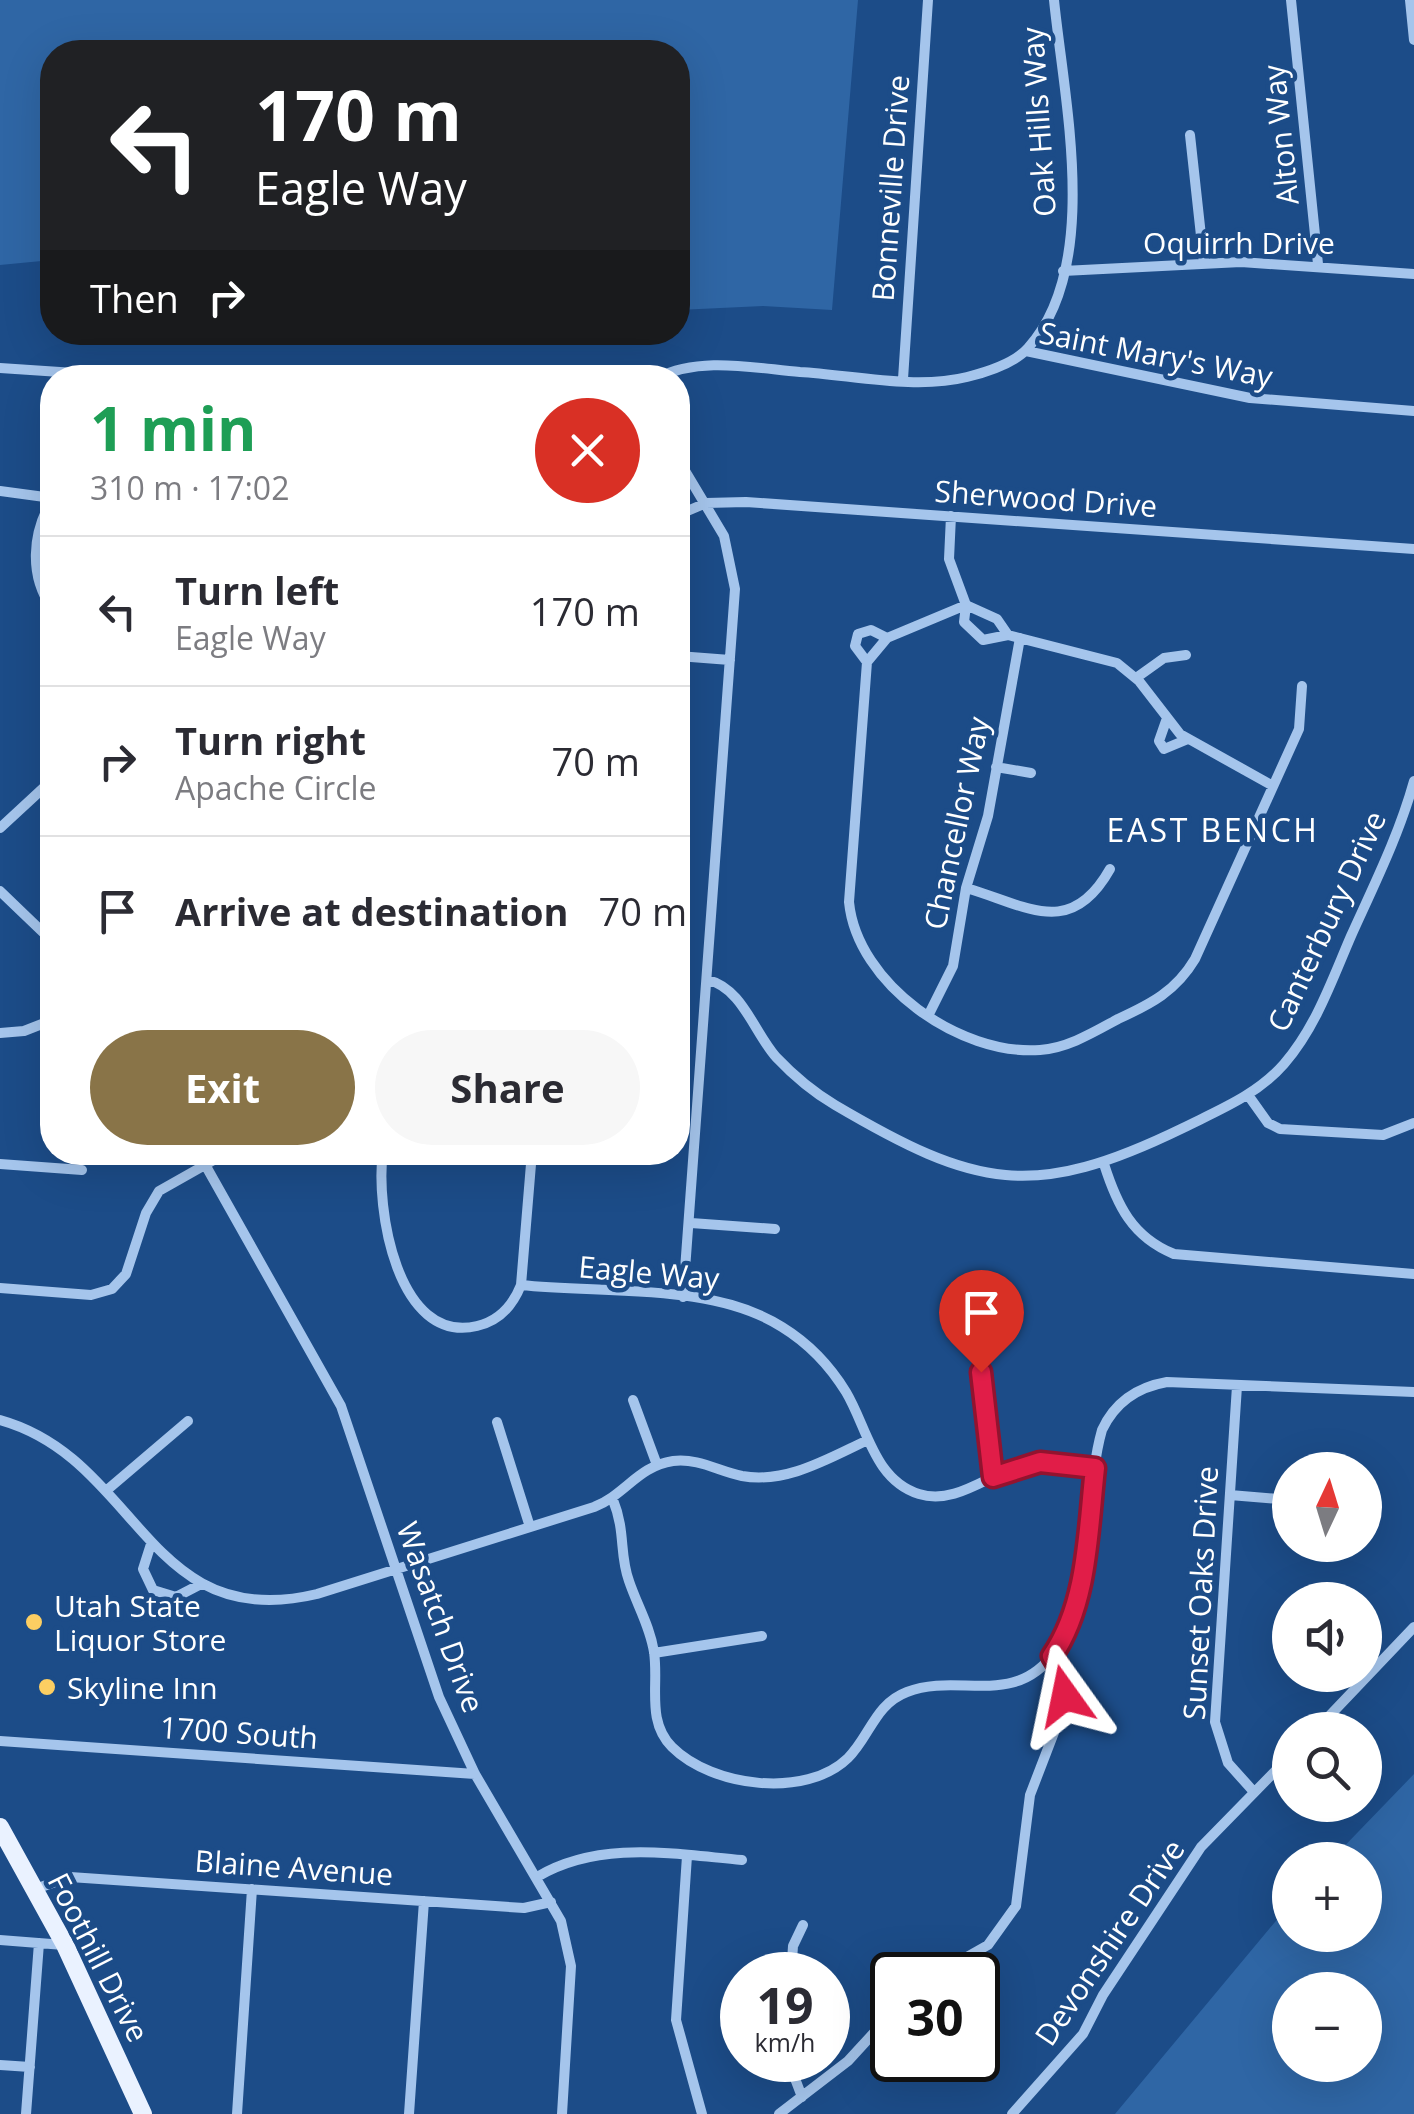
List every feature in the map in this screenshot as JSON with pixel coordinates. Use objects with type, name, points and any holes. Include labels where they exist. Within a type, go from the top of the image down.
[{"type":"main road","name":"Foothill Drive","points":[[0,1827],[64,1945],[143,2114]]},
{"type":"street","name":"Bonneville Drive","points":[[902,379],[928,0]]},
{"type":"street","name":"Oak Hills Way","points":[[1026,351],[1044,324],[1064,271],[1073,186],[1054,0]]},
{"type":"street","name":"Alton Way","points":[[1291,0],[1318,264]]},
{"type":"street","points":[[1410,0],[1414,40]]},
{"type":"street","points":[[1190,135],[1204,263]]},
{"type":"street","name":"Oquirrh Drive","points":[[1064,271],[1204,263],[1318,264],[1414,274]]},
{"type":"street","name":"Saint Mary's Way","points":[[690,368],[701,365],[902,379],[967,377],[1026,351],[1250,398],[1414,411]]},
{"type":"street","points":[[0,368],[40,371]]},
{"type":"street","points":[[683,1297],[734,571],[724,536],[690,478]]},
{"type":"street","points":[[0,491],[40,497]]},
{"type":"street","name":"Sherwood Drive","points":[[690,510],[706,504],[746,502],[1414,550]]},
{"type":"street","points":[[951,516],[949,560],[966,604],[964,622],[974,634],[989,641],[1014,637],[1102,656],[1136,678],[1166,721],[1188,739],[1273,786]]},
{"type":"street","points":[[40,526],[36,555],[40,587]]},
{"type":"street","points":[[1014,637],[997,619],[966,604],[887,638],[868,662],[850,913],[861,942],[886,979],[930,1014],[981,1042],[1038,1050],[1078,1039],[1153,1002],[1179,982],[1195,958],[1301,722],[1302,686]]},
{"type":"street","points":[[868,662],[855,646],[858,634],[872,630],[887,638]]},
{"type":"street","name":"Chancellor Way","points":[[930,1014],[951,974],[966,888],[988,816],[1014,637]]},
{"type":"street","points":[[1136,678],[1164,658],[1186,655]]},
{"type":"street","points":[[690,657],[730,660]]},
{"type":"street","points":[[1166,721],[1159,740],[1164,749],[1188,739]]},
{"type":"street","points":[[996,767],[1031,772]]},
{"type":"street","name":"Canterbury Drive","points":[[708,980],[728,987],[775,1056],[804,1082],[924,1154],[973,1170],[1015,1176],[1060,1174],[1104,1164],[1248,1095],[1282,1066],[1312,1024],[1397,833],[1414,781]]},
{"type":"street","points":[[0,828],[40,791]]},
{"type":"street","points":[[966,888],[1035,912],[1060,913],[1085,902],[1110,869]]},
{"type":"street","points":[[0,891],[40,929]]},
{"type":"street","points":[[0,1033],[24,1032],[40,1025]]},
{"type":"street","points":[[1248,1095],[1268,1123],[1280,1129],[1382,1136],[1414,1124]]},
{"type":"street","points":[[0,1164],[82,1170]]},
{"type":"street","points":[[1104,1164],[1128,1221],[1152,1244],[1174,1254],[1414,1274]]},
{"type":"street","points":[[382,1165],[381,1200],[387,1233],[397,1264],[422,1310],[446,1325],[476,1326],[504,1312],[521,1286],[531,1165]]},
{"type":"street","points":[[0,1288],[91,1294],[112,1289],[128,1269],[153,1198],[165,1186],[204,1166]]},
{"type":"street","name":"Wasatch Drive","points":[[204,1166],[341,1406],[433,1680],[475,1774],[565,1931],[571,1966],[562,2114]]},
{"type":"street","points":[[691,1223],[775,1229]]},
{"type":"street","name":"Eagle Way","points":[[521,1286],[683,1297],[734,1305],[796,1336],[838,1380],[890,1476],[915,1493],[953,1494],[1040,1462],[1095,1468]]},
{"type":"street","points":[[981,1372],[993,1477]]},
{"type":"street","points":[[612,1500],[624,1533],[629,1582],[654,1653],[655,1713],[672,1748],[717,1772],[792,1783],[816,1778],[841,1764],[857,1748],[877,1714],[901,1694],[938,1685],[999,1686],[1027,1675],[1052,1656],[1066,1631],[1081,1582],[1095,1468],[1106,1422],[1133,1394],[1168,1382],[1237,1386],[1310,1384],[1414,1392]]},
{"type":"street","name":"Sunset Oaks Drive","points":[[1237,1386],[1215,1722],[1228,1762],[1254,1792]]},
{"type":"street","points":[[633,1400],[657,1465]]},
{"type":"street","points":[[0,1420],[56,1443],[107,1490],[151,1544],[201,1584],[247,1599],[289,1600],[396,1571],[612,1500],[637,1475],[657,1465],[691,1461],[738,1475],[770,1478],[805,1468],[868,1440]]},
{"type":"street","points":[[107,1490],[188,1421]]},
{"type":"street","points":[[497,1422],[530,1526]]},
{"type":"street","points":[[1230,1496],[1272,1499]]},
{"type":"street","points":[[151,1544],[143,1568],[153,1590],[176,1597],[201,1584]]},
{"type":"street","points":[[1333,1712],[1414,1626]]},
{"type":"street","points":[[654,1653],[762,1636]]},
{"type":"street","points":[[977,1952],[988,1946],[1016,1906],[1030,1795],[1065,1704],[1063,1674],[1052,1656]]},
{"type":"street","name":"1700 South","points":[[0,1741],[475,1774]]},
{"type":"street","name":"Devonshire Drive","points":[[1012,2114],[1083,2034],[1102,1995],[1179,1876],[1272,1774]]},
{"type":"street","points":[[536,1877],[570,1861],[598,1855],[742,1860]]},
{"type":"street","points":[[687,1856],[676,2020],[702,2114]]},
{"type":"street","name":"Blaine Avenue","points":[[35,1889],[70,1876],[524,1908],[551,1902]]},
{"type":"street","points":[[236,2114],[252,1889]]},
{"type":"street","points":[[408,2114],[424,1901]]},
{"type":"street","points":[[793,1952],[803,1925]]},
{"type":"street","points":[[0,1940],[64,1945]]},
{"type":"street","points":[[26,2114],[39,1943]]},
{"type":"street","points":[[779,2114],[870,2038]]},
{"type":"street","points":[[0,2065],[30,2067]]},
{"type":"street","points":[[796,2082],[802,2097]]},
{"type":"shaded area","points":[[0,0],[858,0],[832,310],[763,306],[690,309],[690,40],[40,40],[40,261],[0,265]]},
{"type":"shaded area","points":[[1414,1774],[1414,2114],[1115,2114],[1272,1926],[1272,1952],[1382,1952],[1382,1842],[1348,1842],[1368,1822],[1382,1822],[1382,1807]]},
{"type":"place","name":"Utah State Liquor Store","points":[[34,1622]]},
{"type":"place","name":"Skyline Inn","points":[[47,1687]]},
{"type":"district","name":"EAST BENCH","points":[[1213,829]]},
{"type":"route","points":[[981,1372],[993,1477],[1040,1462],[1095,1468],[1081,1582],[1063,1639],[1052,1656],[1063,1674],[1065,1696]]}]
